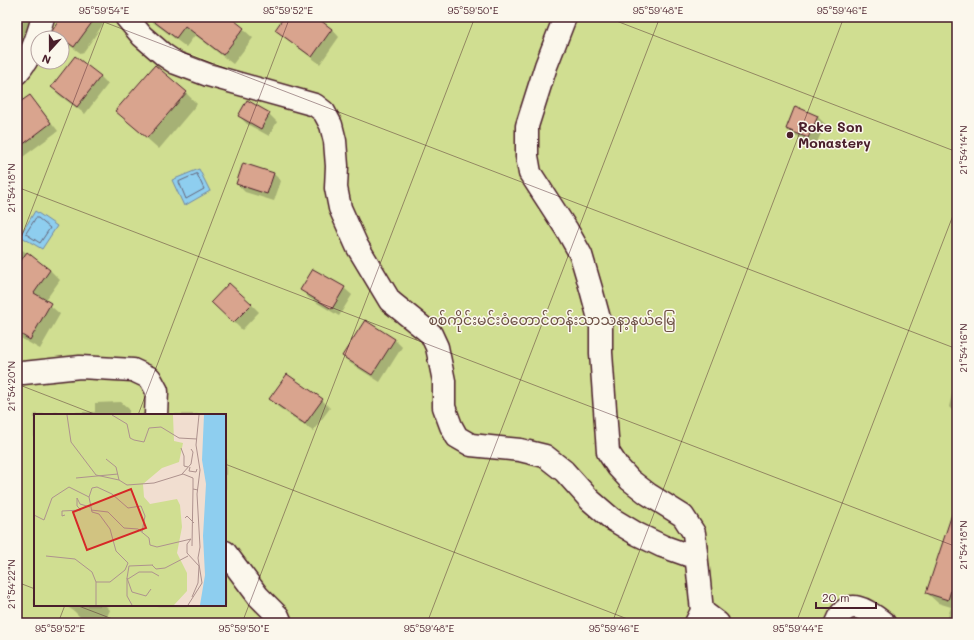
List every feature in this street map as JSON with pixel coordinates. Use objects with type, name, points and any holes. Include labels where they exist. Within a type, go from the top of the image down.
[{"type":"street","points":[[17,73],[26,62],[32,50],[43,17]]},
{"type":"street","points":[[126,17],[142,36],[176,63],[208,75],[315,105],[324,112],[331,125],[335,141],[337,166],[336,188],[340,208],[357,246],[390,301],[431,334],[437,347],[444,381],[444,407],[450,426],[457,437],[471,445],[520,450],[545,456],[564,471],[590,500],[612,519],[637,534],[662,546],[696,558]]},
{"type":"street","points":[[565,17],[546,66],[527,126],[527,156],[530,173],[567,230],[581,255],[592,289],[601,326],[601,353],[608,452],[618,467],[630,480],[648,494],[683,516],[694,533],[705,619]]},
{"type":"street","points":[[17,372],[23,373],[80,367],[133,370],[150,378],[158,392],[156,414]]},
{"type":"street","points":[[226,553],[258,596],[278,616],[282,623]]},
{"type":"street","points":[[836,623],[838,618],[845,610],[851,607],[867,611],[884,623]]},
{"type":"green space","name":"စစ်ကိုင်းမင်းဝံတောင်တန်းသာသနာ့နယ်မြေ","points":[[17,17],[957,17],[957,623],[17,623]]},
{"type":"water","points":[[199,169],[210,191],[184,206],[172,180]]},
{"type":"water","points":[[35,211],[57,226],[42,249],[20,236]]},
{"type":"building","points":[[61,17],[96,17],[74,47],[70,44],[70,30],[53,30]]},
{"type":"building","points":[[148,17],[230,17],[244,28],[223,55],[185,26],[176,38]]},
{"type":"building","points":[[284,17],[316,17],[332,29],[312,57],[275,30]]},
{"type":"building","points":[[75,56],[101,76],[77,107],[51,87],[64,70],[70,70],[70,62]]},
{"type":"building","points":[[155,65],[187,92],[147,138],[115,111]]},
{"type":"building","points":[[30,95],[51,123],[17,149],[17,104]]},
{"type":"building","points":[[247,100],[270,113],[261,129],[238,116]]},
{"type":"building","name":"Roke Son Monastery","points":[[795,106],[818,116],[808,138],[786,129]]},
{"type":"building","points":[[243,163],[274,173],[267,194],[236,184]]},
{"type":"building","points":[[27,252],[50,270],[34,293],[51,303],[30,340],[17,332],[17,266]]},
{"type":"building","points":[[313,269],[345,287],[332,309],[300,290]]},
{"type":"building","points":[[229,283],[252,304],[233,323],[211,302]]},
{"type":"building","points":[[365,320],[395,339],[372,375],[342,356]]},
{"type":"building","points":[[287,374],[323,399],[305,424],[269,399]]},
{"type":"building","points":[[954,508],[957,509],[957,571],[948,600],[926,593]]},
{"type":"place","name":"Roke Son Monastery","points":[[790,135]]}]
